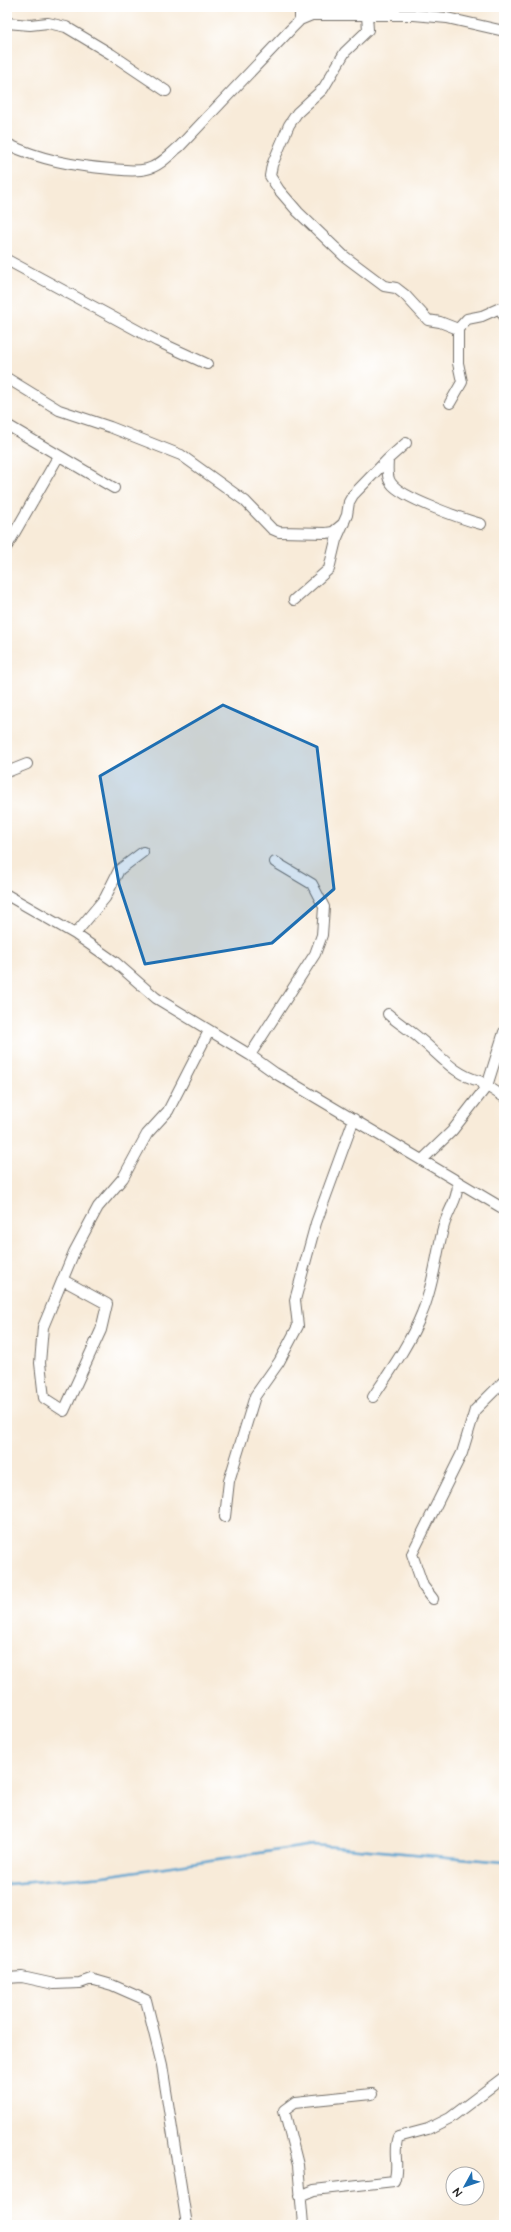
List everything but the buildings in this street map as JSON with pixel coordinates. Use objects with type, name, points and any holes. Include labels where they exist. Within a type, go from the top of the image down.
[{"type":"street","points":[[297,7],[300,10],[300,20]]},
{"type":"street","points":[[7,144],[48,161],[74,166],[134,171],[149,168],[161,162],[180,146],[300,20],[312,15],[414,15],[447,18],[504,31]]},
{"type":"street","points":[[367,15],[368,30],[349,47],[323,89],[296,113],[289,125],[272,166],[270,176],[279,190],[298,212],[344,256],[384,286],[396,288],[405,295],[428,320],[440,322],[458,329]]},
{"type":"street","points":[[7,23],[30,25],[48,23],[66,27],[111,54],[166,91]]},
{"type":"street","points":[[7,260],[157,341],[207,364]]},
{"type":"street","points":[[450,403],[462,382],[458,363],[458,329],[467,319],[482,316],[503,308]]},
{"type":"street","points":[[7,378],[58,410],[110,427],[181,455],[245,501],[272,529],[279,532],[326,533],[333,532],[344,523]]},
{"type":"street","points":[[7,426],[38,442],[58,457],[114,488]]},
{"type":"street","points":[[294,600],[329,569],[336,540],[344,523],[353,495],[406,443]]},
{"type":"street","points":[[7,546],[58,457]]},
{"type":"street","points":[[388,459],[391,484],[408,495],[453,516],[481,524]]},
{"type":"street","points":[[7,772],[27,764]]},
{"type":"street","points":[[75,934],[104,898],[119,870],[143,852]]},
{"type":"street","points":[[250,1055],[315,954],[322,935],[324,907],[312,884],[275,862]]},
{"type":"street","points":[[7,895],[75,934],[115,962],[156,998],[250,1055],[275,1073],[504,1209]]},
{"type":"street","points":[[388,1014],[420,1039],[455,1071],[468,1078],[480,1080],[486,1088],[504,1096]]},
{"type":"street","points":[[64,1280],[107,1304],[101,1330],[64,1411],[44,1398],[40,1363],[43,1327],[64,1280],[74,1252],[98,1207],[124,1178],[147,1134],[168,1110],[209,1031]]},
{"type":"street","points":[[422,1160],[452,1131],[486,1088],[504,1032]]},
{"type":"street","points":[[225,1516],[229,1481],[254,1396],[280,1362],[298,1326],[295,1300],[316,1223],[354,1119]]},
{"type":"street","points":[[373,1397],[403,1353],[423,1312],[435,1272],[444,1224],[456,1200],[458,1182]]},
{"type":"street","points":[[433,1599],[423,1586],[412,1554],[462,1453],[475,1410],[504,1381]]},
{"type":"street","points":[[7,1978],[22,1977],[38,1982],[54,1984],[80,1983],[91,1979],[112,1985],[146,2000],[163,2072],[187,2225]]},
{"type":"street","points":[[300,2196],[314,2190],[394,2181],[397,2162],[394,2146],[398,2137],[428,2129],[450,2118],[504,2077]]},
{"type":"street","points":[[303,2225],[298,2165],[284,2110],[295,2102],[372,2094]]},
{"type":"highlighted area","points":[[223,705],[317,747],[334,889],[272,943],[145,964],[119,884],[100,776]]},
{"type":"waterway","points":[[7,1884],[104,1876],[313,1845],[504,1862]]}]
